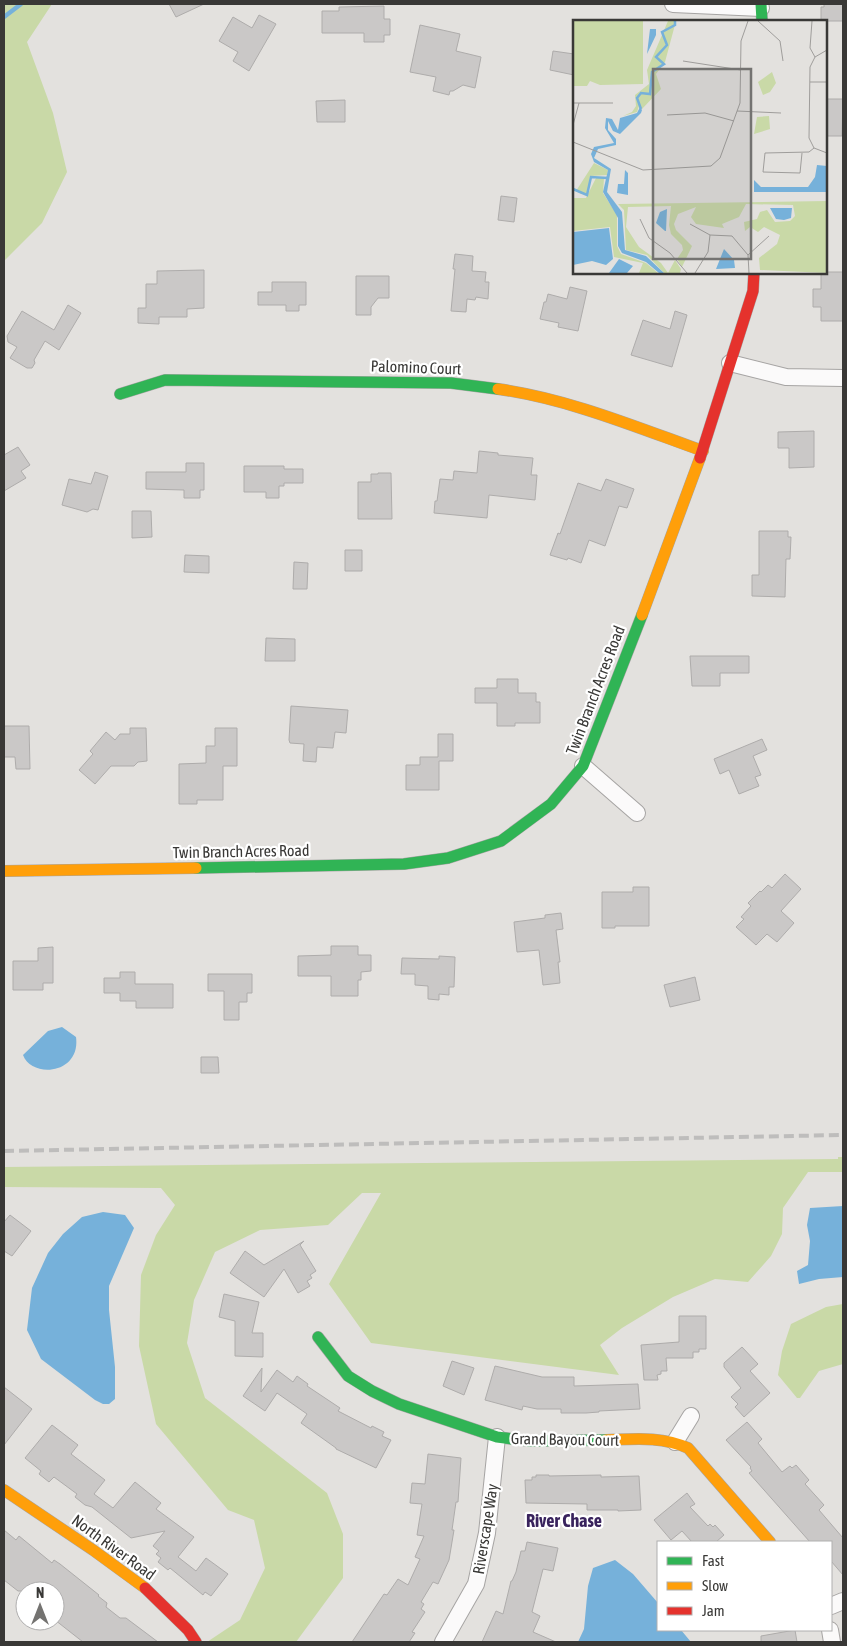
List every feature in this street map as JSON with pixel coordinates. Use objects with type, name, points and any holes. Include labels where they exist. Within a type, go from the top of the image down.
[{"type":"street","points":[[673,4],[762,11]]},
{"type":"street","name":"Twin Branch Acres Road","points":[[4,871],[404,864],[448,858],[501,842],[551,804],[583,766],[646,606],[703,451],[753,291],[754,274]]},
{"type":"street","points":[[730,363],[786,377],[843,378]]},
{"type":"street","name":"Palomino Court","points":[[120,394],[165,380],[451,383],[521,392],[588,410],[703,451]]},
{"type":"street","points":[[583,766],[637,814]]},
{"type":"street","name":"Grand Bayou Court","points":[[318,1337],[348,1376],[372,1392],[408,1407],[497,1437],[529,1441],[653,1439],[675,1442],[688,1448],[769,1541]]},
{"type":"street","points":[[675,1442],[691,1416]]},
{"type":"street","name":"Riverscape Way","points":[[443,1642],[476,1584],[487,1533],[497,1437]]},
{"type":"street","name":"North River Road","points":[[4,1490],[14,1499],[93,1550],[151,1593],[188,1630],[196,1642]]},
{"type":"green space","points":[[4,4],[52,4],[27,42],[53,113],[67,172],[42,223],[4,261]]},
{"type":"green space","points":[[838,1157],[843,1157],[843,1172],[808,1172],[783,1208],[782,1234],[771,1256],[748,1282],[715,1279],[673,1297],[622,1328],[600,1345],[619,1375],[371,1343],[329,1284],[381,1193],[362,1193],[328,1225],[260,1230],[215,1252],[194,1300],[187,1343],[205,1398],[327,1493],[343,1534],[343,1578],[296,1642],[207,1642],[240,1620],[265,1568],[254,1520],[228,1510],[156,1424],[139,1346],[141,1275],[156,1235],[175,1205],[161,1188],[4,1187],[4,1167],[838,1159]]},
{"type":"green space","points":[[843,1304],[843,1364],[819,1371],[800,1398],[797,1398],[778,1375],[782,1351],[791,1324],[826,1307]]},
{"type":"water","points":[[62,1027],[76,1037],[76,1049],[71,1059],[55,1069],[45,1070],[36,1068],[28,1063],[23,1055],[48,1031]]},
{"type":"water","points":[[843,1206],[843,1277],[819,1279],[799,1284],[797,1271],[808,1265],[810,1241],[807,1225],[810,1208]]},
{"type":"water","points":[[103,1212],[125,1215],[134,1228],[109,1286],[109,1310],[115,1367],[115,1399],[109,1404],[103,1404],[95,1400],[41,1359],[27,1330],[32,1288],[48,1253],[63,1234],[82,1217]]},
{"type":"water","points":[[615,1560],[633,1574],[657,1602],[657,1631],[682,1631],[691,1642],[578,1642],[584,1629],[588,1586],[593,1568]]},
{"type":"building","points":[[169,4],[204,4],[176,17]]},
{"type":"building","points":[[824,4],[843,4],[843,21],[821,20],[821,7],[824,7]]},
{"type":"building","points":[[384,6],[384,19],[390,19],[390,35],[384,35],[384,42],[364,42],[364,33],[322,33],[322,11],[339,11],[339,7]]},
{"type":"building","points":[[259,15],[276,24],[249,71],[233,61],[238,52],[219,41],[233,17],[252,28]]},
{"type":"building","points":[[420,25],[460,34],[456,51],[481,57],[475,88],[463,85],[450,91],[449,95],[433,91],[436,77],[410,72]]},
{"type":"building","points":[[553,51],[573,54],[573,75],[550,70]]},
{"type":"building","points":[[827,99],[843,99],[842,136],[827,136]]},
{"type":"building","points":[[345,100],[345,122],[317,122],[316,101]]},
{"type":"building","points":[[501,196],[517,198],[514,222],[498,220]]},
{"type":"building","points":[[455,254],[473,256],[472,271],[486,272],[485,282],[489,282],[488,299],[476,297],[475,300],[467,299],[466,312],[451,311]]},
{"type":"building","points":[[204,270],[204,308],[187,309],[187,317],[159,317],[159,324],[138,323],[138,308],[146,308],[146,284],[157,284],[157,271]]},
{"type":"building","points":[[843,272],[843,321],[821,321],[821,307],[813,307],[813,289],[821,289],[821,274]]},
{"type":"building","points":[[356,276],[389,276],[389,298],[378,298],[371,307],[371,315],[356,315]]},
{"type":"building","points":[[272,282],[306,282],[306,305],[299,305],[299,311],[286,311],[286,305],[258,305],[258,292],[272,292]]},
{"type":"building","points":[[570,287],[587,291],[578,331],[558,327],[559,323],[540,319],[548,294],[567,299]]},
{"type":"building","points":[[68,305],[81,313],[59,350],[45,341],[34,360],[35,363],[32,368],[27,368],[10,358],[17,347],[8,342],[7,336],[22,311],[54,330]]},
{"type":"building","points":[[675,311],[687,315],[672,367],[631,355],[643,320],[670,329]]},
{"type":"building","points":[[814,431],[814,467],[789,468],[789,448],[778,448],[778,432]]},
{"type":"building","points":[[18,447],[30,465],[21,471],[26,478],[4,491],[4,455]]},
{"type":"building","points":[[479,451],[498,453],[498,455],[533,458],[531,475],[537,475],[535,500],[489,495],[487,518],[434,513],[440,479],[453,480],[454,471],[477,473]]},
{"type":"building","points":[[186,463],[204,463],[204,490],[200,490],[200,498],[184,498],[184,490],[146,489],[146,472],[186,472]]},
{"type":"building","points":[[244,466],[284,466],[284,469],[303,469],[303,483],[284,483],[284,486],[279,486],[279,498],[266,498],[266,492],[244,492]]},
{"type":"building","points":[[95,472],[108,476],[98,510],[93,509],[87,512],[62,505],[69,479],[91,484]]},
{"type":"building","points":[[391,473],[392,519],[358,519],[358,482],[371,482],[371,474]]},
{"type":"building","points":[[606,479],[634,489],[627,508],[619,506],[605,546],[589,540],[581,563],[568,558],[567,560],[550,555],[558,533],[560,534],[578,483],[601,491]]},
{"type":"building","points":[[132,511],[151,511],[152,537],[132,538]]},
{"type":"building","points":[[759,531],[788,531],[788,537],[791,537],[790,559],[786,559],[785,597],[752,596],[752,575],[759,575]]},
{"type":"building","points":[[345,550],[362,550],[362,571],[345,571]]},
{"type":"building","points":[[185,555],[209,556],[209,573],[184,572]]},
{"type":"building","points":[[294,562],[308,563],[307,589],[293,589]]},
{"type":"building","points":[[266,638],[295,639],[295,661],[265,661]]},
{"type":"building","points":[[690,656],[749,656],[749,673],[720,673],[720,686],[692,686]]},
{"type":"building","points":[[497,679],[518,679],[518,693],[536,693],[536,702],[540,702],[540,723],[515,723],[515,726],[497,726],[497,703],[475,703],[475,688],[497,688]]},
{"type":"building","points":[[291,706],[348,710],[346,733],[335,732],[333,748],[317,747],[316,762],[303,761],[304,744],[290,743]]},
{"type":"building","points":[[4,726],[29,726],[30,769],[16,769],[15,757],[4,757]]},
{"type":"building","points":[[130,728],[146,728],[147,761],[138,762],[134,766],[111,766],[95,784],[79,770],[93,754],[90,751],[106,732],[115,740],[120,734],[130,734]]},
{"type":"building","points":[[215,728],[237,728],[237,766],[223,766],[223,800],[197,800],[197,804],[179,804],[179,764],[206,763],[206,746],[215,746]]},
{"type":"building","points":[[438,734],[453,734],[453,761],[439,761],[439,790],[406,790],[406,765],[420,765],[420,757],[438,757]]},
{"type":"building","points":[[762,739],[767,750],[753,756],[761,775],[755,777],[759,786],[739,794],[729,770],[720,774],[714,759]]},
{"type":"building","points":[[785,874],[801,889],[781,911],[794,923],[777,942],[767,934],[756,945],[736,927],[744,919],[741,917],[751,906],[748,903],[768,885],[772,888]]},
{"type":"building","points":[[633,887],[649,887],[649,926],[602,928],[602,892],[633,892]]},
{"type":"building","points":[[561,913],[563,929],[556,930],[560,962],[558,962],[560,983],[543,985],[539,950],[517,952],[514,922],[545,918],[545,915]]},
{"type":"building","points":[[331,946],[358,946],[358,955],[371,955],[371,971],[361,972],[361,980],[358,980],[358,996],[331,996],[331,976],[298,976],[298,956],[331,955]]},
{"type":"building","points":[[53,947],[53,983],[43,983],[43,990],[13,990],[13,961],[38,961],[38,948]]},
{"type":"building","points":[[439,956],[455,957],[454,987],[449,987],[449,995],[439,994],[439,1000],[428,999],[428,986],[415,985],[415,974],[401,974],[402,958],[439,959]]},
{"type":"building","points":[[120,972],[135,972],[135,984],[173,984],[173,1008],[136,1008],[136,1001],[120,1001],[120,993],[104,993],[104,978],[120,978]]},
{"type":"building","points":[[208,974],[252,974],[252,993],[247,993],[247,1002],[239,1002],[239,1020],[224,1020],[224,991],[208,991]]},
{"type":"building","points":[[695,977],[700,1000],[670,1007],[664,985]]},
{"type":"building","points":[[201,1057],[218,1057],[219,1073],[201,1073]]},
{"type":"building","points":[[10,1215],[31,1231],[12,1256],[4,1251],[4,1222]]},
{"type":"building","points":[[304,1241],[300,1245],[316,1271],[310,1275],[312,1278],[307,1281],[310,1286],[298,1293],[284,1269],[264,1297],[230,1273],[245,1251],[264,1265]]},
{"type":"building","points":[[224,1294],[259,1302],[252,1333],[263,1333],[263,1357],[235,1356],[235,1321],[219,1317]]},
{"type":"building","points":[[679,1316],[706,1316],[706,1349],[699,1349],[699,1352],[693,1352],[693,1358],[666,1358],[667,1371],[661,1371],[661,1374],[657,1375],[658,1380],[644,1380],[641,1345],[679,1342]]},
{"type":"building","points":[[742,1347],[758,1364],[750,1371],[770,1393],[744,1417],[735,1407],[738,1404],[731,1397],[741,1388],[724,1367],[724,1363]]},
{"type":"building","points":[[452,1361],[474,1368],[464,1395],[443,1386]]},
{"type":"building","points":[[495,1366],[542,1377],[574,1377],[574,1386],[638,1384],[640,1409],[561,1413],[561,1409],[537,1409],[523,1406],[522,1410],[485,1400]]},
{"type":"building","points":[[262,1368],[261,1392],[277,1370],[293,1382],[297,1376],[308,1384],[307,1386],[340,1408],[338,1411],[371,1428],[372,1426],[384,1432],[382,1436],[391,1440],[376,1468],[336,1449],[301,1423],[307,1414],[277,1393],[265,1411],[243,1396]]},
{"type":"building","points":[[4,1387],[32,1409],[4,1445]]},
{"type":"building","points":[[747,1422],[762,1439],[758,1443],[782,1472],[790,1466],[792,1468],[796,1465],[809,1480],[805,1484],[824,1505],[819,1510],[843,1538],[843,1575],[832,1562],[832,1541],[809,1541],[749,1473],[752,1471],[751,1467],[726,1440]]},
{"type":"building","points":[[52,1425],[78,1445],[71,1454],[105,1480],[94,1494],[113,1508],[135,1482],[161,1503],[156,1509],[194,1537],[178,1557],[196,1571],[206,1558],[228,1574],[211,1596],[205,1592],[203,1595],[170,1568],[168,1570],[158,1562],[161,1558],[156,1554],[159,1551],[153,1546],[165,1531],[131,1538],[92,1507],[85,1505],[75,1497],[77,1494],[54,1477],[49,1482],[39,1474],[41,1471],[25,1458]]},
{"type":"building","points":[[428,1454],[461,1458],[458,1502],[456,1502],[449,1560],[438,1584],[433,1582],[421,1602],[424,1604],[421,1609],[425,1612],[412,1632],[415,1633],[409,1642],[352,1642],[384,1594],[387,1595],[398,1579],[408,1585],[420,1559],[415,1557],[424,1536],[417,1535],[422,1504],[410,1503],[412,1483],[425,1484]]},
{"type":"building","points":[[536,1475],[639,1476],[641,1510],[587,1510],[587,1504],[526,1503],[525,1480],[532,1480],[532,1477],[536,1477]]},
{"type":"building","points":[[687,1493],[695,1504],[690,1507],[708,1526],[710,1524],[713,1527],[715,1525],[724,1535],[717,1541],[691,1541],[682,1531],[671,1540],[654,1520]]},
{"type":"building","points":[[4,1530],[16,1540],[19,1536],[52,1563],[54,1560],[60,1564],[99,1595],[107,1603],[106,1607],[120,1618],[126,1618],[158,1642],[83,1642],[65,1628],[65,1581],[15,1581],[15,1589],[4,1580]]},
{"type":"building","points":[[527,1542],[558,1548],[553,1571],[543,1569],[532,1612],[540,1616],[533,1632],[556,1642],[482,1642],[496,1611],[503,1614],[521,1551],[525,1551]]},
{"type":"building","points":[[795,1631],[797,1642],[761,1642],[761,1636]]},
{"type":"waterway","points":[[4,17],[21,4]]},
{"type":"railway","points":[[4,1151],[843,1135]]},
{"type":"traffic: fast","points":[[761,4],[762,20]]},
{"type":"traffic: fast","points":[[120,394],[165,380],[451,383],[498,389]]},
{"type":"traffic: fast","points":[[196,868],[404,864],[448,858],[501,841],[551,804],[583,766],[642,615]]},
{"type":"traffic: fast","points":[[318,1337],[348,1376],[372,1391],[399,1404],[497,1437],[529,1441],[606,1440]]},
{"type":"traffic: slow","points":[[498,389],[576,407],[627,423],[703,451]]},
{"type":"traffic: slow","points":[[642,615],[700,458]]},
{"type":"traffic: slow","points":[[4,871],[196,868]]},
{"type":"traffic: slow","points":[[606,1440],[658,1440],[688,1448],[769,1541]]},
{"type":"traffic: slow","points":[[4,1490],[93,1550],[145,1588]]},
{"type":"traffic: jam","points":[[700,458],[753,291],[754,274]]},
{"type":"traffic: jam","points":[[145,1588],[188,1630],[196,1642]]},
{"type":"district","name":"River Chase","points":[[564,1520]]}]
